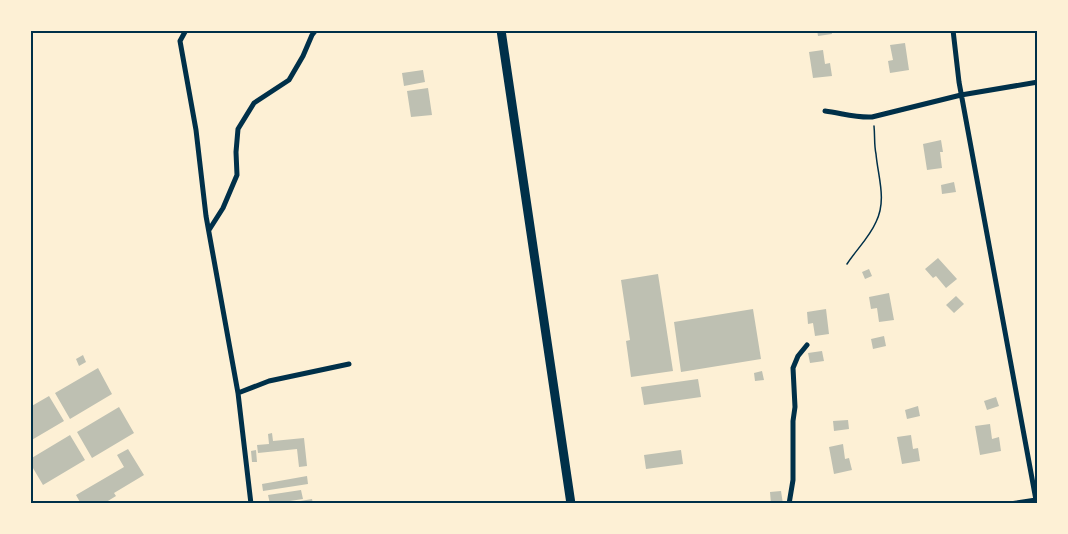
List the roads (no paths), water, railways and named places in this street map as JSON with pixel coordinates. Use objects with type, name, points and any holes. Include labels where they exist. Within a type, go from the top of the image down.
[{"type":"highway","points":[[501,30],[571,504]]},
{"type":"street","points":[[186,30],[180,41],[196,130],[208,230],[238,393],[251,504]]},
{"type":"street","points":[[208,230],[223,208],[237,175],[238,129],[254,103],[288,80],[316,30]]},
{"type":"street","points":[[953,30],[962,95],[1037,500],[1010,504]]},
{"type":"street","points":[[825,111],[845,113],[861,118],[872,117],[962,95],[1038,82]]},
{"type":"street","points":[[789,504],[793,480],[795,407],[793,368],[798,356],[807,345]]},
{"type":"street","points":[[238,393],[269,381],[349,364]]}]
